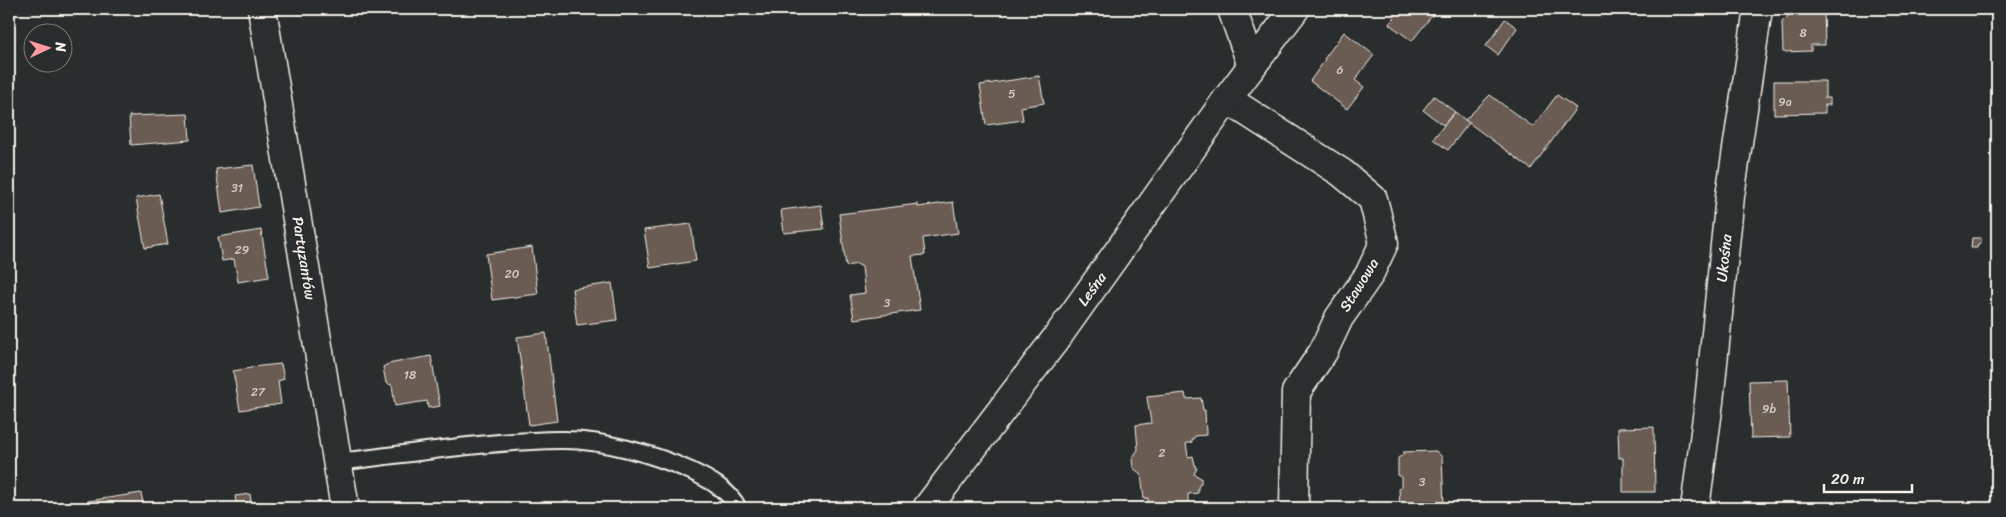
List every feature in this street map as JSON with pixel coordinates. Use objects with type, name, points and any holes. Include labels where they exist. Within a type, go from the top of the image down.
[{"type":"street","name":"Partyzantów","points":[[262,9],[345,508]]},
{"type":"street","points":[[1232,9],[1252,66]]},
{"type":"street","name":"Leśna","points":[[927,508],[1058,336],[1295,9]]},
{"type":"street","name":"Ukośna","points":[[1695,508],[1709,402],[1730,196],[1758,9]]},
{"type":"street","name":"Stawowa","points":[[1228,99],[1342,173],[1373,199],[1384,243],[1369,275],[1339,318],[1322,352],[1296,392],[1294,508]]},
{"type":"lane","points":[[337,462],[489,445],[561,440],[633,451],[677,464],[713,481],[738,508]]},
{"type":"building","points":[[1388,9],[1437,9],[1412,41],[1389,24],[1396,15]]},
{"type":"building","points":[[1795,9],[1824,9],[1825,45],[1811,45],[1811,51],[1783,52],[1782,22],[1789,15],[1796,14]]},
{"type":"building","points":[[1505,19],[1517,28],[1498,55],[1486,46]]},
{"type":"building","points":[[1344,32],[1374,55],[1355,80],[1364,87],[1347,109],[1310,81]]},
{"type":"building","points":[[1039,76],[1044,103],[1021,107],[1023,120],[986,125],[980,85]]},
{"type":"building","points":[[1774,81],[1825,81],[1825,98],[1830,98],[1830,105],[1825,105],[1825,113],[1774,114]]},
{"type":"building","points":[[1490,95],[1533,127],[1557,95],[1576,108],[1531,169],[1465,120]]},
{"type":"building","points":[[1434,96],[1455,112],[1443,125],[1423,110]]},
{"type":"building","points":[[1455,112],[1469,123],[1448,150],[1433,139]]},
{"type":"building","points":[[188,114],[190,140],[131,145],[129,116]]},
{"type":"building","points":[[253,165],[259,207],[222,213],[216,169]]},
{"type":"building","points":[[159,194],[168,244],[145,248],[136,198]]},
{"type":"building","points":[[953,202],[958,233],[923,238],[925,255],[912,256],[920,310],[854,319],[850,295],[865,293],[862,267],[857,264],[846,266],[839,214],[918,204],[918,207]]},
{"type":"building","points":[[821,205],[824,229],[784,233],[781,210]]},
{"type":"building","points":[[691,224],[696,261],[650,268],[644,230]]},
{"type":"building","points":[[261,230],[269,277],[238,282],[234,259],[222,261],[218,237]]},
{"type":"building","points":[[1972,238],[1981,238],[1981,243],[1978,244],[1977,248],[1971,248]]},
{"type":"building","points":[[532,247],[538,294],[492,300],[486,254]]},
{"type":"building","points":[[612,283],[617,320],[577,325],[572,289]]},
{"type":"building","points":[[546,333],[557,421],[529,425],[517,337]]},
{"type":"building","points":[[431,356],[440,406],[428,408],[427,401],[395,406],[392,385],[386,383],[383,367],[388,364]]},
{"type":"building","points":[[281,364],[284,379],[278,381],[281,404],[240,410],[233,371]]},
{"type":"building","points":[[1788,380],[1790,437],[1751,438],[1749,381]]},
{"type":"building","points":[[1185,393],[1186,399],[1201,398],[1203,410],[1205,410],[1206,435],[1195,436],[1191,443],[1186,443],[1188,457],[1193,456],[1197,468],[1194,474],[1201,478],[1198,493],[1188,494],[1188,508],[1149,508],[1148,498],[1144,499],[1141,474],[1133,468],[1132,458],[1138,450],[1136,425],[1151,423],[1147,397]]},
{"type":"building","points":[[1654,427],[1655,492],[1623,492],[1623,458],[1619,458],[1618,428]]},
{"type":"building","points":[[1436,451],[1442,457],[1444,507],[1400,508],[1399,488],[1401,488],[1401,476],[1398,476],[1398,458],[1403,455],[1403,452]]},
{"type":"building","points":[[141,493],[144,508],[89,508],[88,501]]},
{"type":"building","points":[[250,494],[252,508],[237,508],[235,496]]}]
